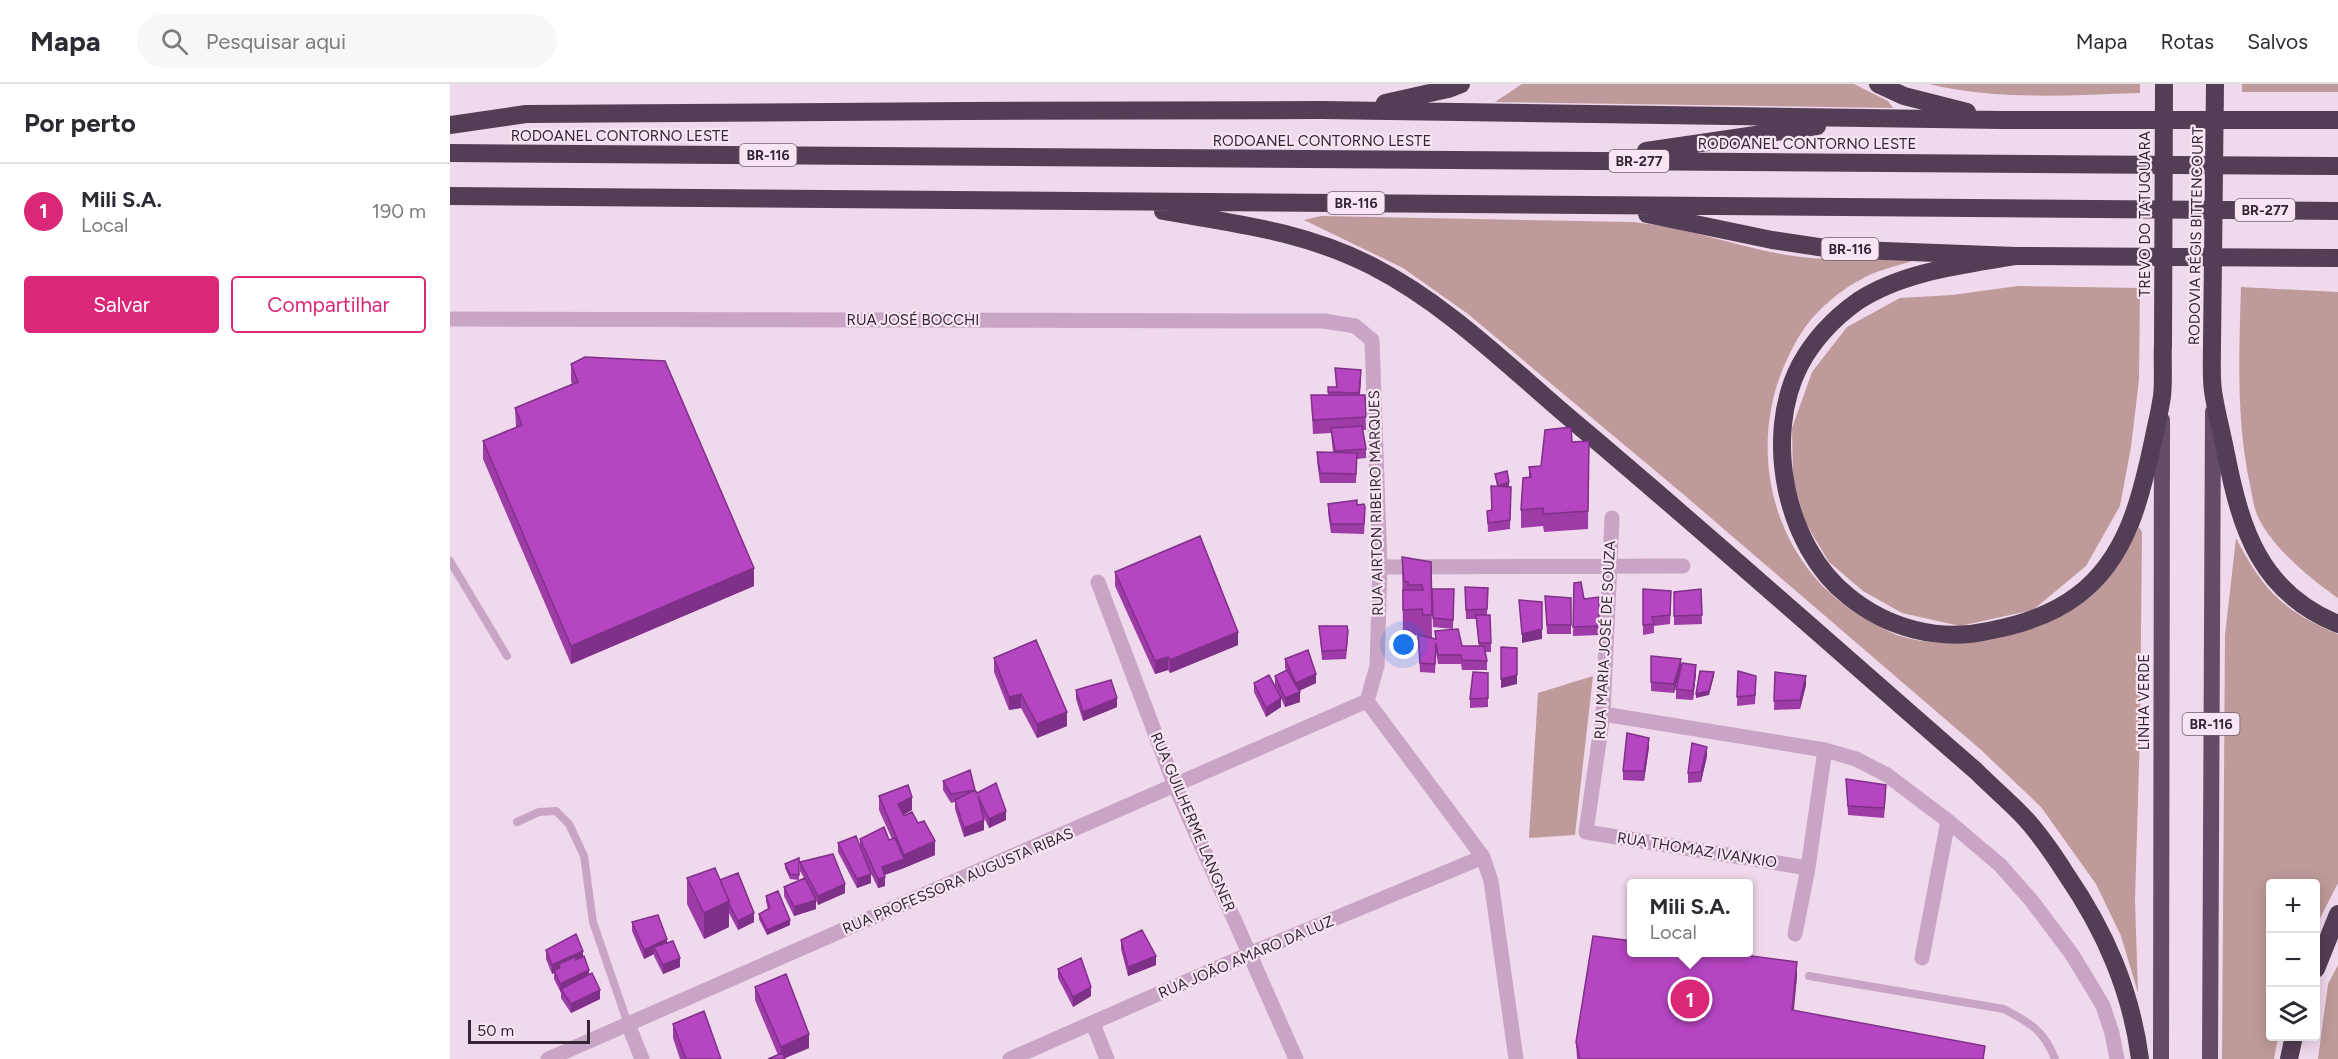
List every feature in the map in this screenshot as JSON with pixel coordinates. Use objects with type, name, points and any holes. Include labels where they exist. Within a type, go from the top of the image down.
[{"type":"highway","points":[[1321,110],[1399,101],[1461,84]]},
{"type":"highway","points":[[1878,84],[1904,96],[2001,120]]},
{"type":"highway","name":"TREVO DO TATUQUARA","points":[[2163,344],[2164,84]]},
{"type":"highway","name":"RODOVIA RÉGIS BITTENCOURT","points":[[2215,84],[2213,389],[2239,514],[2261,562],[2281,585],[2325,619],[2338,624]]},
{"type":"highway","points":[[450,125],[526,114],[1321,110],[2001,120],[2338,120]]},
{"type":"highway","points":[[1578,160],[1869,118]]},
{"type":"highway","name":"RODOANEL CONTORNO LESTE","points":[[450,153],[2338,166]]},
{"type":"highway","name":"BR-116","points":[[450,196],[1598,205],[1832,249],[2016,256],[2338,258]]},
{"type":"highway","points":[[1114,202],[1299,236],[1385,273],[1456,319],[1967,763],[2020,813],[2084,900],[2106,940],[2124,984],[2137,1030],[2140,1059]]},
{"type":"highway","name":"BR-277","points":[[1598,205],[2338,211]]},
{"type":"highway","points":[[2016,256],[1926,273],[1880,289],[1834,320],[1815,341],[1799,367],[1788,398],[1783,432],[1783,466],[1789,499],[1798,530],[1813,556],[1826,575],[1848,597],[1879,616],[1912,630],[1942,635],[1975,634],[2017,625],[2048,613],[2078,596],[2112,559],[2138,507],[2162,395]]},
{"type":"highway","name":"LINHA VERDE","points":[[2161,1059],[2163,344]]},
{"type":"highway","name":"BR-116","points":[[2210,1059],[2213,389]]},
{"type":"highway","points":[[2320,959],[2338,914]]},
{"type":"highway","points":[[2289,1059],[2293,1041]]},
{"type":"street","name":"RUA JOSÉ BOCCHI","points":[[450,319],[1324,321],[1355,326],[1372,340]]},
{"type":"street","name":"RUA AIRTON RIBEIRO MARQUES","points":[[1367,701],[1377,666],[1380,567],[1372,340]]},
{"type":"street","name":"RUA MARIA JOSÉ DE SOUZA","points":[[1586,832],[1603,714],[1612,518]]},
{"type":"street","points":[[1380,567],[1683,566]]},
{"type":"street","name":"RUA GUILHERME LANGNER","points":[[1098,582],[1175,786],[1296,1059]]},
{"type":"street","points":[[1367,701],[1483,857],[1491,880],[1516,1059]]},
{"type":"street","name":"RUA PROFESSORA AUGUSTA RIBAS","points":[[548,1059],[1367,701]]},
{"type":"street","points":[[1603,714],[1825,750],[1856,759],[1887,775],[1948,821],[2000,865],[2031,900],[2071,954],[2103,1006],[2112,1033],[2117,1059]]},
{"type":"street","points":[[1795,934],[1808,868],[1825,750]]},
{"type":"street","points":[[1922,958],[1948,821]]},
{"type":"street","name":"RUA THOMAZ IVANKIO","points":[[1586,832],[1808,868]]},
{"type":"street","name":"RUA JOÃO AMARO DA LUZ","points":[[1010,1059],[1249,954],[1483,857]]},
{"type":"street","points":[[628,1024],[642,1059]]},
{"type":"street","points":[[1093,1024],[1107,1059]]},
{"type":"lane","points":[[450,561],[507,656]]},
{"type":"lane","points":[[517,822],[539,812],[556,811],[569,824],[584,856],[593,922],[628,1024]]},
{"type":"lane","points":[[1809,976],[2004,1009],[2032,1023],[2048,1041],[2055,1059]]},
{"type":"shaded area","points":[[1522,84],[1854,84],[1888,101],[1893,108],[1495,102]]},
{"type":"shaded area","points":[[1929,84],[2140,84],[2140,93],[2061,96],[2008,95]]},
{"type":"shaded area","points":[[2242,84],[2338,84],[2338,92],[2242,92]]},
{"type":"shaded area","points":[[1321,216],[1632,222],[1670,227],[1798,257],[1915,260],[1873,273],[1839,294],[1813,317],[1791,352],[1779,379],[1770,414],[1768,450],[1771,485],[1781,519],[1796,551],[1816,579],[1842,603],[1897,635],[1942,643],[1989,640],[2018,633],[2060,617],[2077,607],[2092,595],[2118,566],[2139,527],[2142,532],[2140,732],[2135,900],[2138,993],[2121,936],[2096,884],[2041,807],[1980,749],[1683,494],[1468,314],[1403,268],[1304,220]]},
{"type":"shaded area","points":[[2018,286],[2140,288],[2139,380],[2131,447],[2120,506],[2086,566],[2033,610],[1960,626],[1902,613],[1863,591],[1829,562],[1805,522],[1793,479],[1792,428],[1812,372],[1847,327],[1900,298],[1952,295]]},
{"type":"shaded area","points":[[2241,287],[2338,292],[2338,598],[2291,560],[2270,536],[2255,509],[2242,436],[2240,411]]},
{"type":"shaded area","points":[[2236,538],[2256,572],[2276,597],[2303,617],[2338,634],[2338,883],[2320,918],[2320,879],[2266,879],[2266,1041],[2277,1041],[2274,1059],[2222,1059],[2225,635]]},
{"type":"shaded area","points":[[1593,676],[1575,835],[1529,838],[1538,693]]},
{"type":"shaded area","points":[[2338,965],[2338,1059],[2318,1059],[2328,984]]},
{"type":"building","points":[[585,357],[665,361],[754,568],[571,646],[483,441],[522,425],[515,408],[578,382],[571,364]]},
{"type":"building","points":[[1335,368],[1361,370],[1359,393],[1328,392],[1328,387],[1337,387]]},
{"type":"building","points":[[1311,395],[1365,395],[1366,417],[1313,420]]},
{"type":"building","points":[[1362,426],[1366,449],[1335,451],[1331,428]]},
{"type":"building","points":[[1571,427],[1572,442],[1589,441],[1588,511],[1544,514],[1543,508],[1521,510],[1523,478],[1531,477],[1529,467],[1541,466],[1545,430]]},
{"type":"building","points":[[1317,452],[1357,453],[1356,474],[1320,473]]},
{"type":"building","points":[[1507,471],[1509,482],[1498,486],[1495,474]]},
{"type":"building","points":[[1491,486],[1511,487],[1510,520],[1488,523],[1487,511],[1492,510]]},
{"type":"building","points":[[1357,500],[1357,505],[1364,504],[1365,507],[1364,524],[1331,524],[1328,504]]},
{"type":"building","points":[[1200,536],[1238,632],[1170,660],[1168,657],[1155,661],[1115,572]]},
{"type":"building","points":[[1402,557],[1431,562],[1432,615],[1423,615],[1422,609],[1403,610],[1403,590],[1423,590],[1422,585],[1408,585],[1408,582],[1404,581]]},
{"type":"building","points":[[1581,582],[1584,599],[1599,597],[1599,626],[1573,627],[1574,583]]},
{"type":"building","points":[[1465,587],[1488,588],[1487,609],[1466,610]]},
{"type":"building","points":[[1432,589],[1454,589],[1453,620],[1433,618]]},
{"type":"building","points":[[1643,589],[1671,591],[1670,615],[1652,617],[1654,624],[1643,625]]},
{"type":"building","points":[[1701,589],[1702,615],[1674,616],[1674,592]]},
{"type":"building","points":[[1545,596],[1571,598],[1571,625],[1547,625]]},
{"type":"building","points":[[1519,600],[1542,602],[1542,629],[1522,634]]},
{"type":"building","points":[[1476,615],[1490,615],[1491,643],[1479,643]]},
{"type":"building","points":[[1319,626],[1347,626],[1346,650],[1322,651]]},
{"type":"building","points":[[1458,629],[1462,646],[1484,646],[1487,661],[1462,660],[1461,655],[1438,655],[1436,643],[1435,664],[1420,663],[1418,635],[1436,639],[1435,631]]},
{"type":"building","points":[[1036,640],[1067,712],[1037,724],[1021,694],[1009,697],[994,658]]},
{"type":"building","points":[[1501,647],[1517,648],[1517,675],[1501,679]]},
{"type":"building","points":[[1308,650],[1316,674],[1296,683],[1285,659]]},
{"type":"building","points":[[1651,656],[1681,659],[1674,684],[1651,682]]},
{"type":"building","points":[[1682,663],[1696,665],[1693,691],[1676,689]]},
{"type":"building","points":[[1287,670],[1300,692],[1285,698],[1275,676]]},
{"type":"building","points":[[1700,671],[1714,672],[1709,691],[1696,694]]},
{"type":"building","points":[[1738,671],[1756,676],[1755,695],[1737,697]]},
{"type":"building","points":[[1473,672],[1488,673],[1488,698],[1470,699]]},
{"type":"building","points":[[1775,672],[1806,676],[1800,700],[1774,701]]},
{"type":"building","points":[[1269,675],[1281,698],[1266,708],[1254,683]]},
{"type":"building","points":[[1111,680],[1117,698],[1083,712],[1076,690]]},
{"type":"building","points":[[1627,733],[1649,738],[1644,771],[1623,771]]},
{"type":"building","points":[[1692,743],[1707,747],[1701,772],[1688,773]]},
{"type":"building","points":[[970,770],[975,790],[951,794],[943,781]]},
{"type":"building","points":[[1846,779],[1886,785],[1884,808],[1848,806]]},
{"type":"building","points":[[996,783],[1006,811],[989,819],[978,796],[984,820],[964,828],[955,800],[975,790],[977,793]]},
{"type":"building","points":[[908,785],[912,797],[898,804],[904,816],[912,812],[918,823],[924,821],[935,841],[904,855],[879,796]]},
{"type":"building","points":[[884,827],[889,840],[895,838],[904,859],[882,867],[885,877],[878,879],[860,839]]},
{"type":"building","points":[[856,836],[871,874],[857,879],[838,843]]},
{"type":"building","points":[[833,854],[845,884],[818,896],[800,862]]},
{"type":"building","points":[[799,858],[799,875],[790,874],[785,864]]},
{"type":"building","points":[[715,868],[729,901],[704,913],[687,878]]},
{"type":"building","points":[[738,873],[754,913],[738,921],[720,880]]},
{"type":"building","points":[[805,878],[816,900],[794,907],[784,887]]},
{"type":"building","points":[[778,891],[790,920],[767,930],[759,914],[770,908],[766,896]]},
{"type":"building","points":[[658,915],[667,939],[644,950],[632,922]]},
{"type":"building","points":[[1142,930],[1156,956],[1128,967],[1121,940]]},
{"type":"building","points":[[576,934],[583,951],[552,965],[546,950]]},
{"type":"building","points":[[1593,936],[1627,940],[1627,957],[1753,956],[1797,962],[1792,1010],[1985,1046],[1983,1059],[1580,1059],[1576,1042]]},
{"type":"building","points":[[673,941],[680,958],[663,965],[654,947]]},
{"type":"building","points":[[584,956],[589,970],[560,984],[554,970],[560,968],[559,964]]},
{"type":"building","points":[[1081,958],[1091,987],[1073,997],[1058,969]]},
{"type":"building","points":[[592,973],[600,990],[571,1004],[561,989]]},
{"type":"building","points":[[786,974],[809,1034],[781,1047],[755,987]]},
{"type":"building","points":[[704,1011],[721,1059],[686,1059],[673,1024]]},
{"type":"building","points":[[782,1053],[785,1059],[768,1059]]},
{"type":"place","name":"Mili S.A.","points":[[1690,999]]}]
